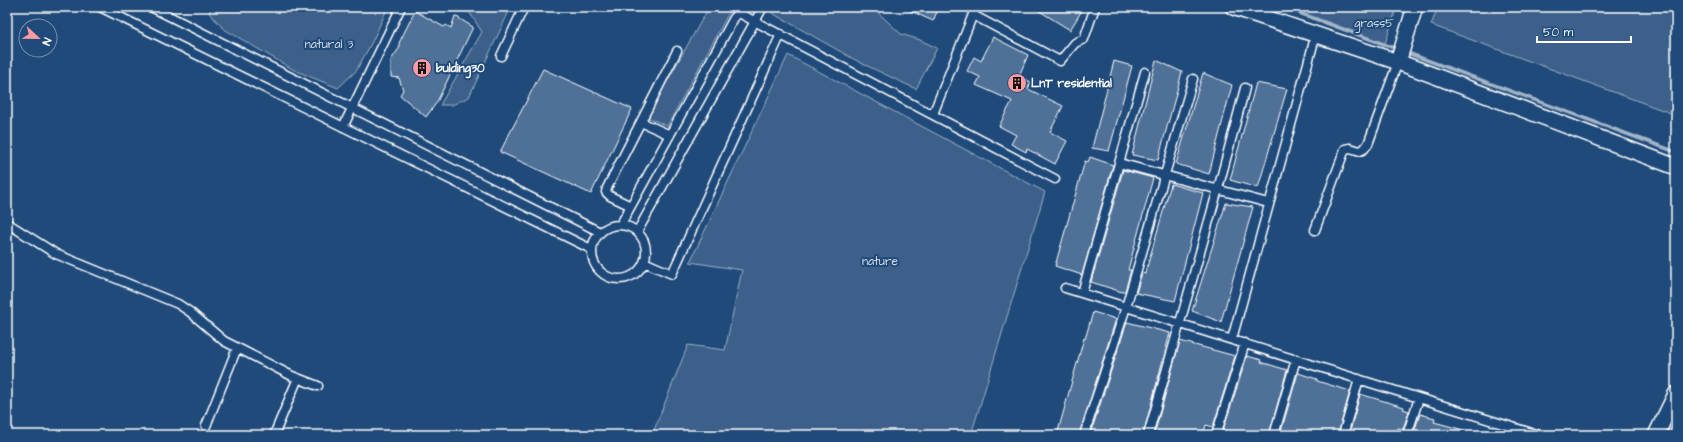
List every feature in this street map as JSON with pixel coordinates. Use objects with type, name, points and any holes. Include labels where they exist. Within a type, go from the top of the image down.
[{"type":"street","points":[[1233,7],[1398,62],[1676,167]]},
{"type":"street","points":[[1398,62],[1415,7]]},
{"type":"street","points":[[1656,435],[1676,394]]},
{"type":"lane","points":[[100,7],[591,249]]},
{"type":"lane","points":[[151,7],[600,232]]},
{"type":"lane","points":[[343,127],[401,7]]},
{"type":"lane","points":[[501,56],[524,7]]},
{"type":"lane","points":[[637,232],[763,7]]},
{"type":"lane","points":[[933,114],[976,7]]},
{"type":"lane","points":[[973,15],[1060,61],[1075,43],[1084,39],[1095,7]]},
{"type":"lane","points":[[621,224],[739,10],[755,21],[1055,179]]},
{"type":"lane","points":[[644,262],[672,274],[781,34]]},
{"type":"lane","points":[[1232,339],[1268,203],[1316,34]]},
{"type":"lane","points":[[631,206],[610,196],[606,192],[677,51]]},
{"type":"lane","points":[[1316,230],[1342,155],[1345,149],[1350,148],[1360,151],[1368,144],[1398,62]]},
{"type":"lane","points":[[1082,293],[1145,72]]},
{"type":"lane","points":[[1084,435],[1126,307],[1193,79]]},
{"type":"lane","points":[[1148,435],[1245,88]]},
{"type":"lane","points":[[640,122],[670,135]]},
{"type":"lane","points":[[1119,163],[1165,174],[1268,203]]},
{"type":"lane","points":[[7,223],[56,254],[178,304],[190,312],[224,341],[298,378],[318,386]]},
{"type":"lane","points":[[621,224],[630,226],[637,232],[643,239],[646,249],[642,267],[635,274],[627,278],[617,280],[600,273],[595,266],[591,249],[593,241],[600,232],[612,225],[621,224]]},
{"type":"lane","points":[[1065,288],[1538,435]]},
{"type":"lane","points":[[1216,435],[1245,343]]},
{"type":"lane","points":[[206,426],[236,348]]},
{"type":"lane","points":[[1274,435],[1296,359]]},
{"type":"lane","points":[[274,435],[298,378]]},
{"type":"lane","points":[[1343,435],[1359,379]]},
{"type":"lane","points":[[1407,435],[1419,398]]},
{"type":"green space","name":"natural 3","points":[[211,7],[388,7],[372,42],[356,71],[338,88],[294,70],[224,29],[209,13]]},
{"type":"green space","points":[[451,7],[511,7],[469,97],[452,105],[440,105],[482,32],[470,13]]},
{"type":"green space","points":[[709,7],[732,7],[667,126],[647,117]]},
{"type":"green space","points":[[776,7],[872,7],[901,34],[920,40],[937,48],[916,89],[859,62],[772,13]]},
{"type":"green space","name":"grass5","points":[[1284,7],[1397,7],[1385,44]]},
{"type":"green space","points":[[1438,7],[1676,7],[1676,115],[1431,25]]},
{"type":"green space","name":"nature","points":[[788,55],[1045,192],[971,435],[652,435],[688,345],[725,350],[742,270],[690,262]]},
{"type":"building","points":[[902,7],[939,7],[933,21]]},
{"type":"building","points":[[1033,7],[1084,7],[1070,30]]},
{"type":"building","name":"bulding30","points":[[415,11],[444,27],[446,25],[451,28],[455,16],[473,27],[437,102],[426,117],[400,95],[403,90],[399,78],[391,77],[391,60],[400,47],[399,43]]},
{"type":"building","name":"LnT residential","points":[[993,37],[1028,55],[1019,76],[1031,82],[1028,89],[1063,106],[1050,132],[1067,141],[1055,164],[1027,149],[1026,152],[1011,144],[1016,135],[999,126],[1012,101],[976,85],[980,77],[967,71],[974,57],[981,61]]},
{"type":"building","points":[[1156,60],[1182,72],[1158,160],[1132,155]]},
{"type":"building","points":[[1114,61],[1132,66],[1109,151],[1092,148]]},
{"type":"building","points":[[543,69],[632,109],[591,194],[500,152]]},
{"type":"building","points":[[1203,73],[1232,85],[1209,174],[1176,164]]},
{"type":"building","points":[[1256,83],[1287,89],[1258,188],[1230,180]]},
{"type":"building","points":[[1090,157],[1113,165],[1082,275],[1055,266],[1085,161],[1088,162]]},
{"type":"building","points":[[1123,170],[1153,178],[1128,270],[1131,270],[1125,291],[1122,292],[1091,282]]},
{"type":"building","points":[[1171,184],[1203,193],[1175,301],[1136,293],[1142,273],[1145,274]]},
{"type":"building","points":[[1226,203],[1253,207],[1221,322],[1192,311]]},
{"type":"building","points":[[1093,312],[1116,319],[1079,435],[1057,435],[1084,338],[1085,339]]},
{"type":"building","points":[[1127,322],[1170,333],[1143,435],[1090,435]]},
{"type":"building","points":[[1180,341],[1235,356],[1213,427],[1206,425],[1203,435],[1154,435]]},
{"type":"building","points":[[1247,356],[1287,370],[1269,435],[1242,435],[1223,430]]},
{"type":"building","points":[[1298,373],[1317,379],[1317,381],[1350,391],[1338,435],[1280,435]]},
{"type":"building","points":[[1360,394],[1404,407],[1403,409],[1409,411],[1403,429],[1398,428],[1396,435],[1349,435]]},
{"type":"building","points":[[1420,414],[1435,418],[1434,422],[1471,432],[1470,435],[1423,435],[1414,432]]},
{"type":"waterway","points":[[1283,7],[1397,49]]},
{"type":"waterway","points":[[1405,52],[1676,152]]},
{"type":"place","name":"bulding30","points":[[422,68]]},
{"type":"place","name":"LnT residential","points":[[1017,83]]}]
